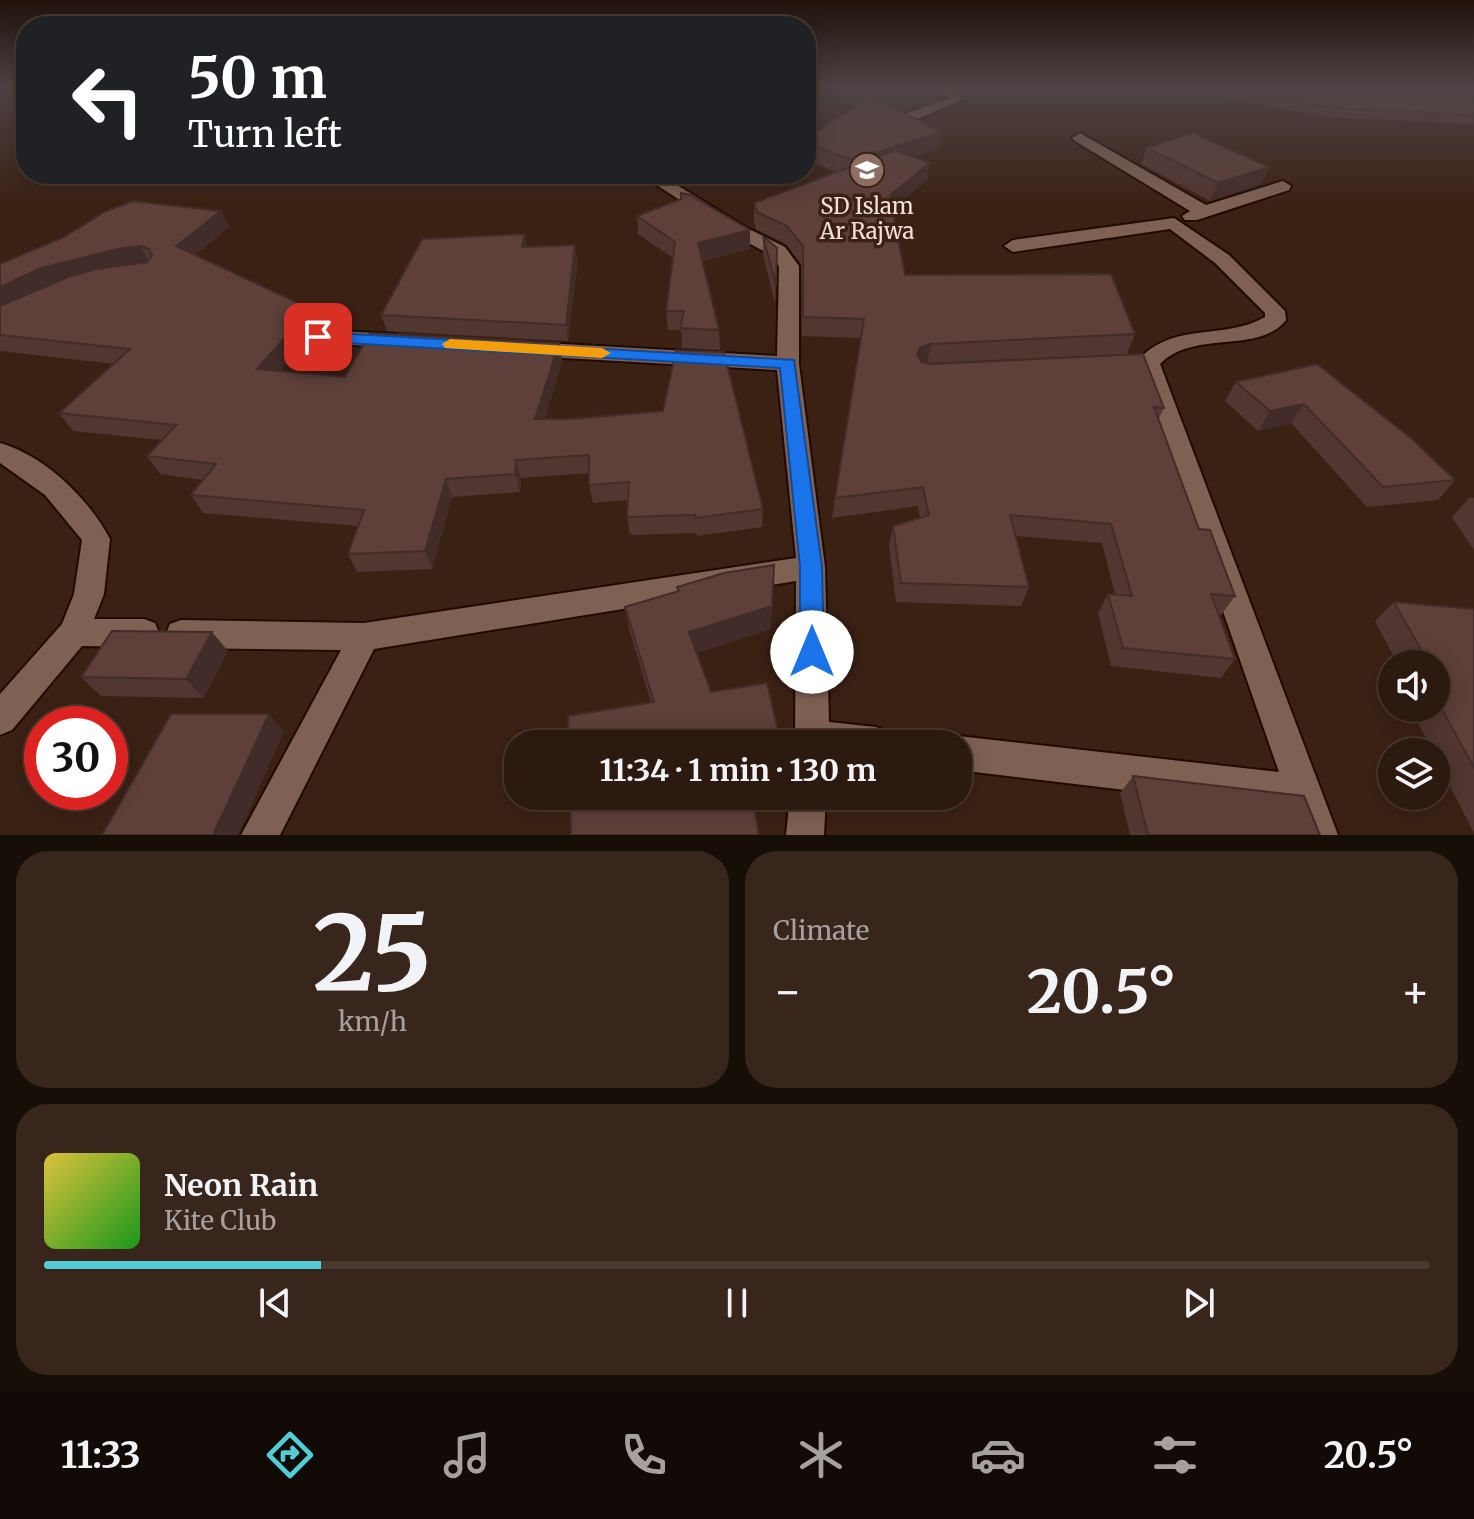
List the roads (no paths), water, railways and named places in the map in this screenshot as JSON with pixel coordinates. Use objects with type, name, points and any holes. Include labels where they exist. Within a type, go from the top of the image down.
[{"type":"street","points":[[1080,138],[1203,211]]},
{"type":"street","points":[[664,184],[786,258],[790,288],[788,364],[811,567],[812,730]]},
{"type":"street","points":[[1013,246],[1174,223],[1283,186]]},
{"type":"street","points":[[1087,366],[1148,363],[1166,347],[1211,335],[1267,327],[1276,320],[1275,311],[1222,259],[1174,223]]},
{"type":"street","points":[[318,337],[420,342]]},
{"type":"street","points":[[510,348],[788,364]]},
{"type":"street","points":[[1148,363],[1319,835]]},
{"type":"street","points":[[0,452],[22,461],[74,507],[96,539],[89,594],[74,632],[0,719]]},
{"type":"street","points":[[74,632],[364,637],[811,567]]},
{"type":"street","points":[[260,835],[364,637]]},
{"type":"street","points":[[972,755],[1303,793]]},
{"type":"street","points":[[805,835],[807,810]]},
{"type":"place","name":"SD Islam Ar Rajwa","points":[[867,170]]}]
